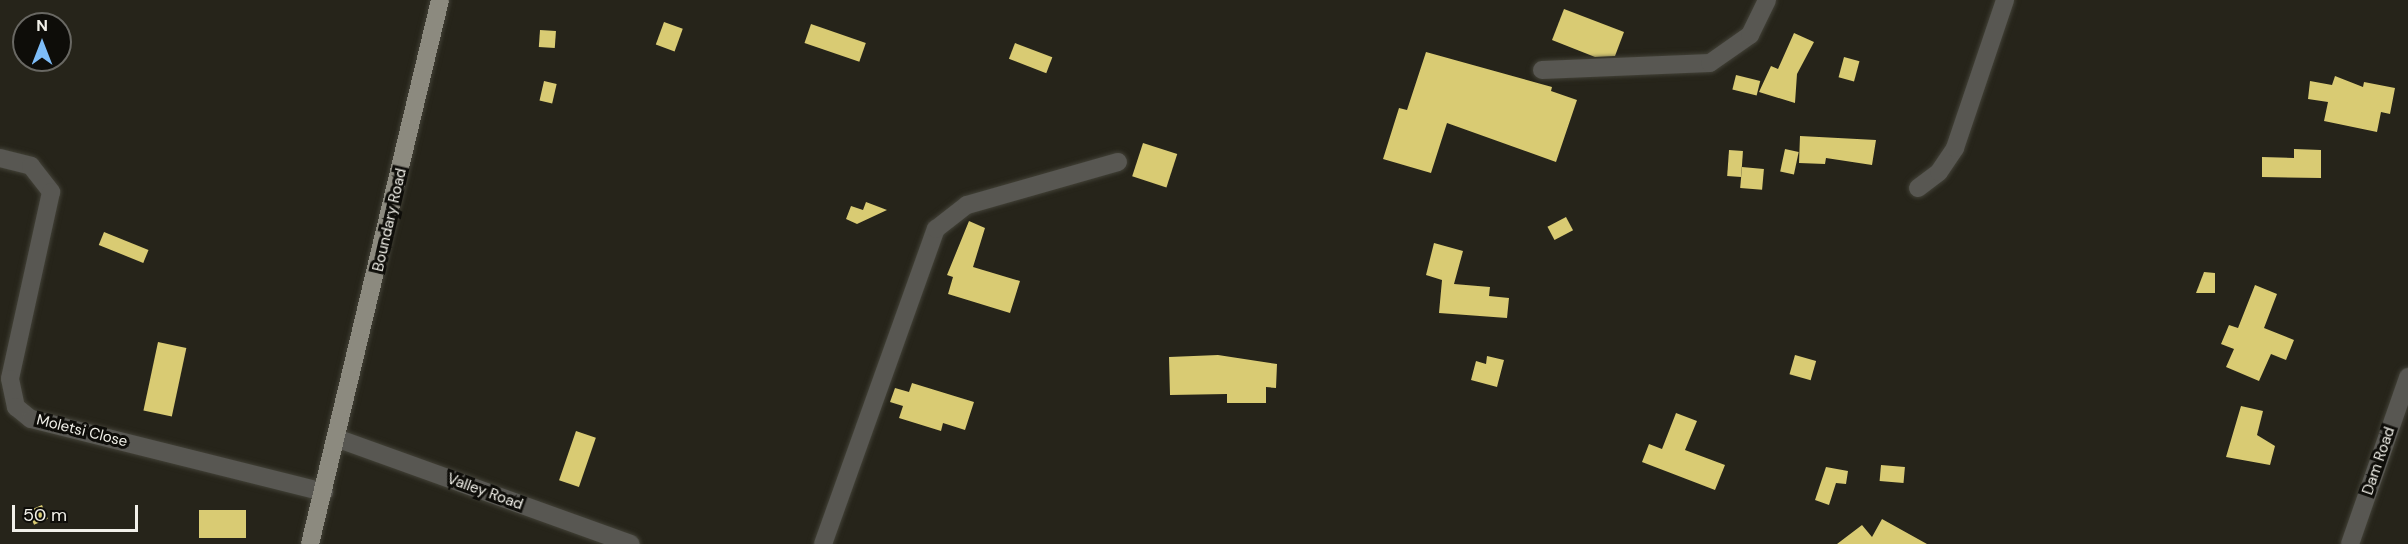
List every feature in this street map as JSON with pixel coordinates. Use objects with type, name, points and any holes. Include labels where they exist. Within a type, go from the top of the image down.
[{"type":"main road","name":"Boundary Road","points":[[310,544],[339,439],[440,0]]},
{"type":"street","points":[[1542,70],[1710,63],[1750,35],[1767,0]]},
{"type":"street","points":[[1918,188],[1939,172],[1955,148],[2005,0]]},
{"type":"street","name":"Moletsi Close","points":[[0,158],[31,166],[51,192],[10,379],[16,407],[31,419],[324,492]]},
{"type":"street","points":[[823,544],[936,229],[967,205],[1118,162]]},
{"type":"street","name":"Dam Road","points":[[2350,544],[2408,377]]},
{"type":"street","name":"Valley Road","points":[[339,439],[631,544]]},
{"type":"building","points":[[1564,9],[1624,32],[1615,56],[1595,57],[1552,40]]},
{"type":"building","points":[[664,22],[683,29],[675,51],[656,45]]},
{"type":"building","points":[[811,24],[866,43],[859,62],[804,43]]},
{"type":"building","points":[[540,30],[556,31],[555,48],[539,47]]},
{"type":"building","points":[[1794,33],[1814,42],[1797,74],[1795,103],[1759,92],[1771,66],[1778,69]]},
{"type":"building","points":[[1015,43],[1052,57],[1046,73],[1009,59]]},
{"type":"building","points":[[1426,52],[1552,87],[1551,91],[1577,100],[1556,162],[1447,123],[1431,173],[1383,159],[1399,108],[1407,110]]},
{"type":"building","points":[[1844,57],[1859,61],[1854,81],[1839,77]]},
{"type":"building","points":[[1736,75],[1760,81],[1757,96],[1732,90]]},
{"type":"building","points":[[2335,76],[2363,87],[2364,82],[2395,88],[2390,114],[2381,112],[2377,132],[2324,121],[2328,102],[2308,99],[2310,81],[2332,85]]},
{"type":"building","points":[[544,81],[557,84],[552,103],[540,100]]},
{"type":"building","points":[[1800,136],[1876,140],[1872,165],[1826,158],[1825,164],[1799,163]]},
{"type":"building","points":[[1143,143],[1177,154],[1166,187],[1132,176]]},
{"type":"building","points":[[1785,149],[1799,152],[1794,174],[1780,171]]},
{"type":"building","points":[[2294,149],[2321,150],[2321,178],[2262,177],[2262,157],[2294,158]]},
{"type":"building","points":[[1729,150],[1743,151],[1741,177],[1727,176]]},
{"type":"building","points":[[1742,167],[1764,169],[1762,190],[1740,188]]},
{"type":"building","points":[[866,202],[887,210],[857,224],[846,219],[851,206],[863,210]]},
{"type":"building","points":[[1566,217],[1573,230],[1555,240],[1547,227]]},
{"type":"building","points":[[969,221],[985,228],[973,267],[1020,281],[1010,313],[948,294],[953,277],[947,275]]},
{"type":"building","points":[[104,232],[149,250],[143,263],[99,245]]},
{"type":"building","points":[[1434,243],[1463,251],[1454,284],[1490,287],[1489,296],[1509,298],[1507,318],[1439,313],[1442,280],[1426,275]]},
{"type":"building","points":[[2204,272],[2215,273],[2215,293],[2196,293]]},
{"type":"building","points":[[2255,285],[2277,294],[2264,328],[2294,340],[2286,360],[2271,354],[2259,381],[2226,367],[2234,349],[2221,344],[2229,325],[2238,328]]},
{"type":"building","points":[[158,342],[186,348],[172,416],[143,410]]},
{"type":"building","points":[[1218,355],[1277,364],[1276,388],[1266,387],[1266,403],[1227,403],[1227,394],[1170,395],[1169,357]]},
{"type":"building","points":[[1795,355],[1816,361],[1811,380],[1789,374]]},
{"type":"building","points":[[1487,356],[1504,360],[1497,387],[1471,380],[1476,361],[1486,364]]},
{"type":"building","points":[[912,383],[974,402],[965,430],[943,423],[941,431],[899,418],[903,406],[890,402],[895,388],[909,392]]},
{"type":"building","points":[[2241,406],[2263,411],[2257,435],[2275,446],[2270,465],[2226,457]]},
{"type":"building","points":[[1676,413],[1697,421],[1685,450],[1725,465],[1715,490],[1642,462],[1649,444],[1662,449]]},
{"type":"building","points":[[576,431],[596,438],[579,487],[559,480]]},
{"type":"building","points":[[1881,465],[1905,467],[1904,483],[1880,481]]},
{"type":"building","points":[[1826,467],[1848,471],[1846,484],[1836,483],[1829,505],[1815,500]]},
{"type":"building","points":[[42,505],[48,519],[34,525],[28,511]]},
{"type":"building","points":[[199,510],[246,510],[246,538],[199,538]]},
{"type":"building","points":[[1882,519],[1927,544],[1837,544],[1862,525],[1872,537]]}]
